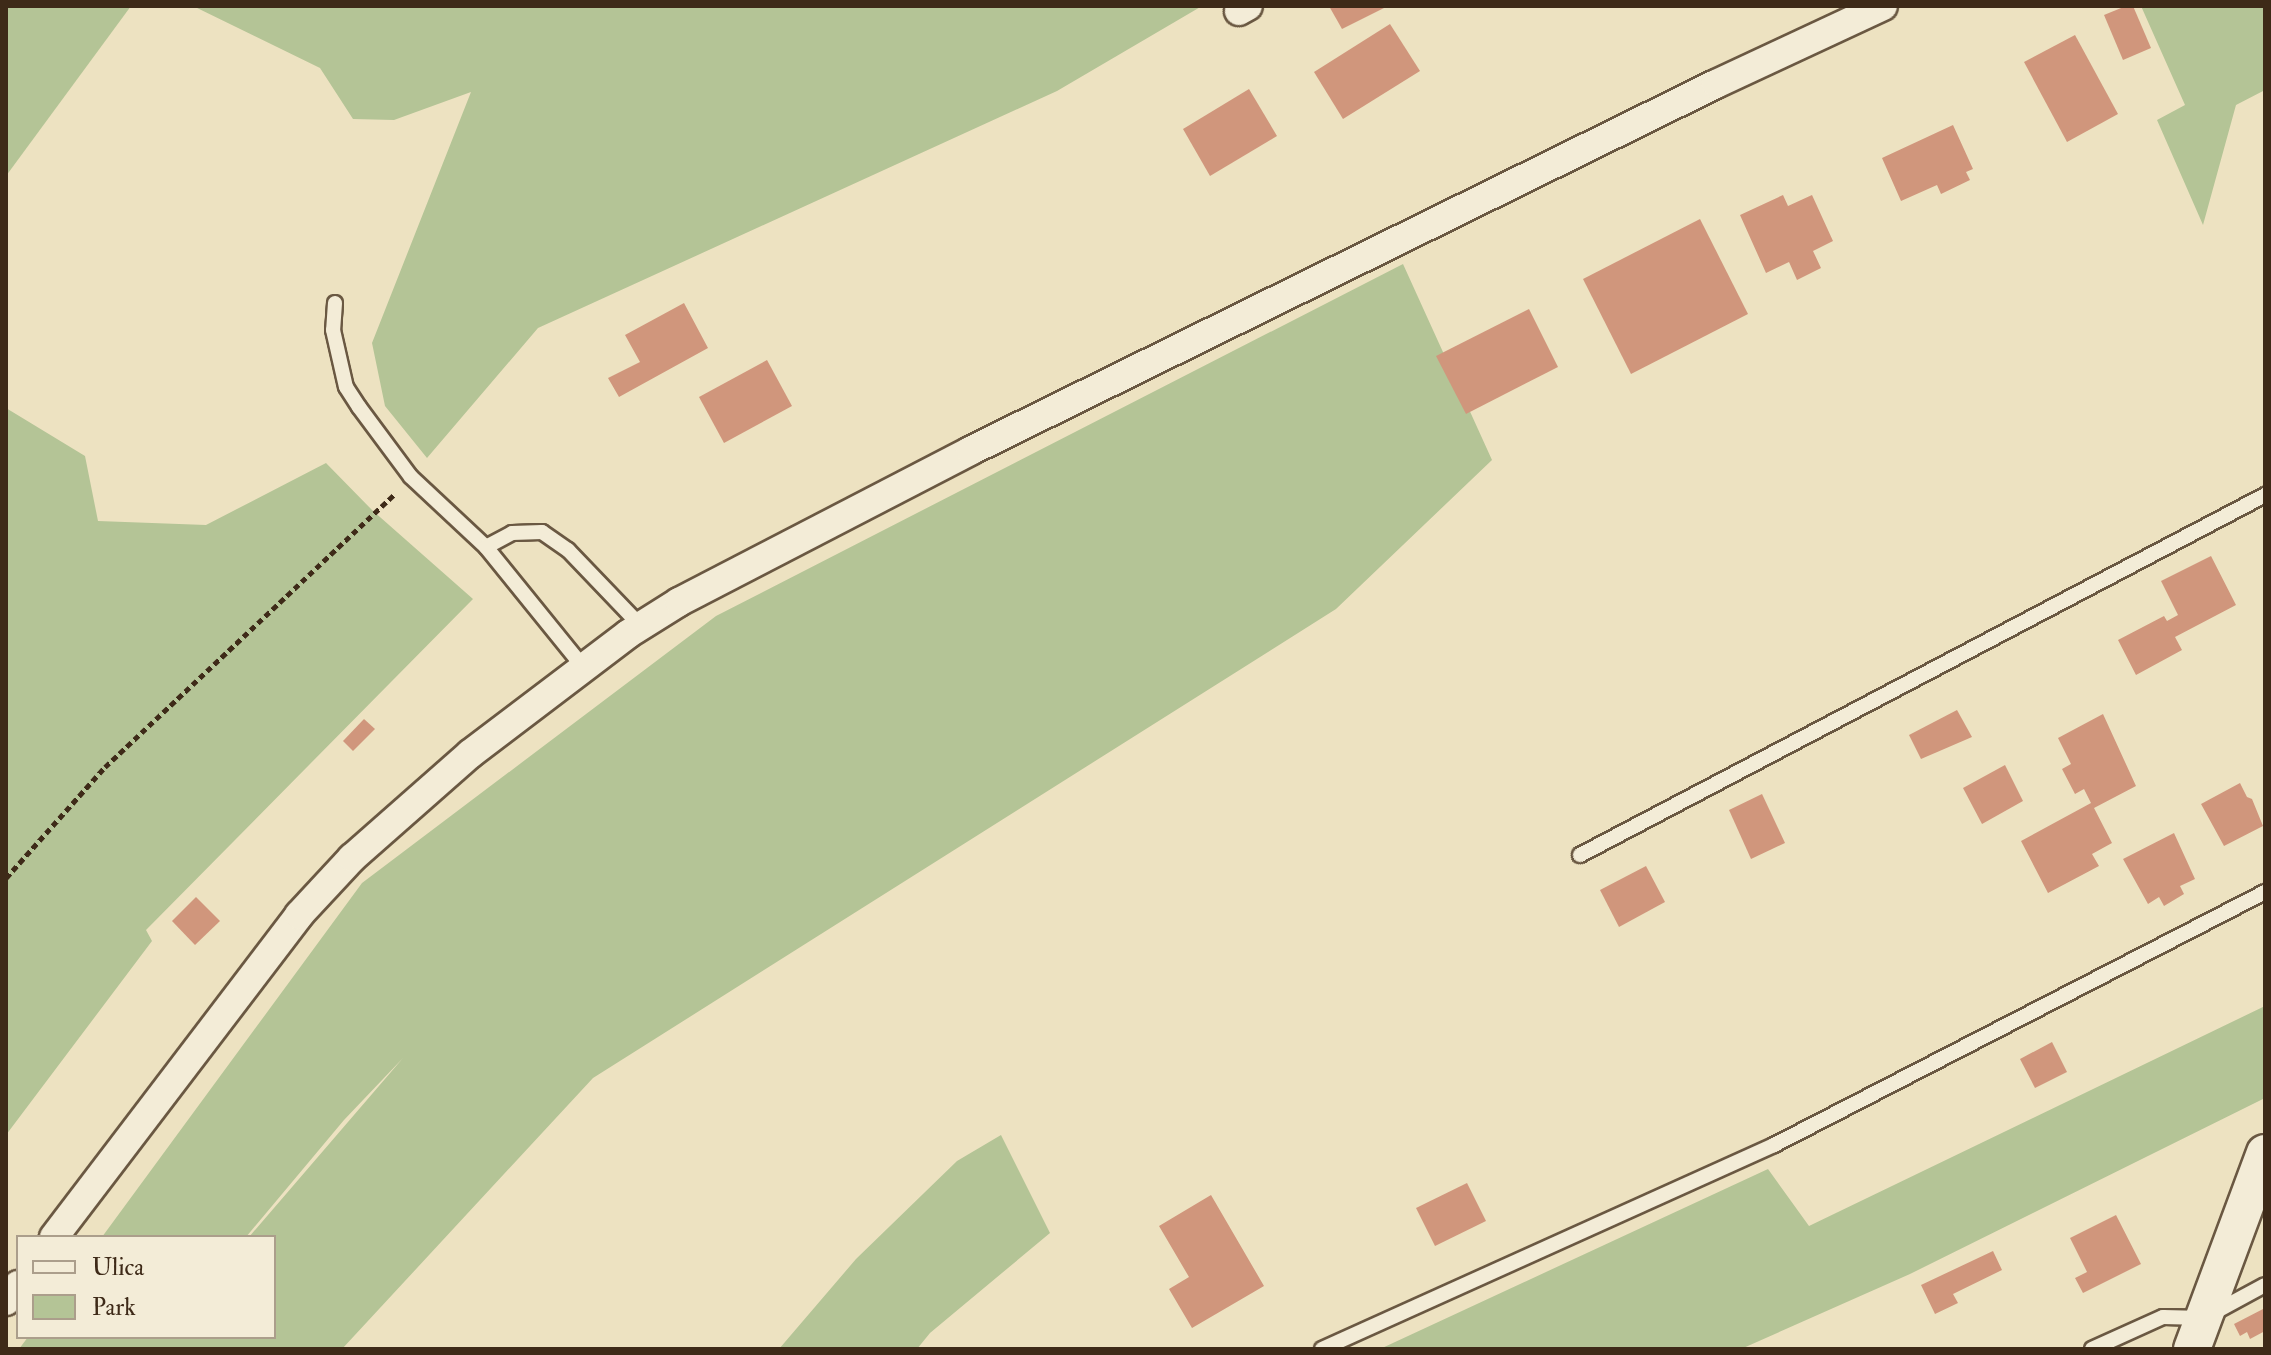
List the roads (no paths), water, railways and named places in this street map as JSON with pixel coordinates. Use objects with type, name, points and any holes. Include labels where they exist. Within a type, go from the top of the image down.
[{"type":"street","points":[[56,1235],[299,915],[341,869],[470,754],[641,626],[679,602],[984,444],[1716,84],[1883,6]]},
{"type":"street","points":[[2198,1334],[2265,1153]]},
{"type":"lane","points":[[335,303],[333,330],[346,387],[411,477],[486,547],[584,668]]},
{"type":"lane","points":[[1580,855],[2265,495]]},
{"type":"lane","points":[[486,547],[512,533],[542,532],[568,550],[641,626]]},
{"type":"lane","points":[[1322,1349],[1774,1145],[2265,892]]},
{"type":"lane","points":[[2092,1349],[2163,1317],[2198,1334],[2265,1285]]}]
